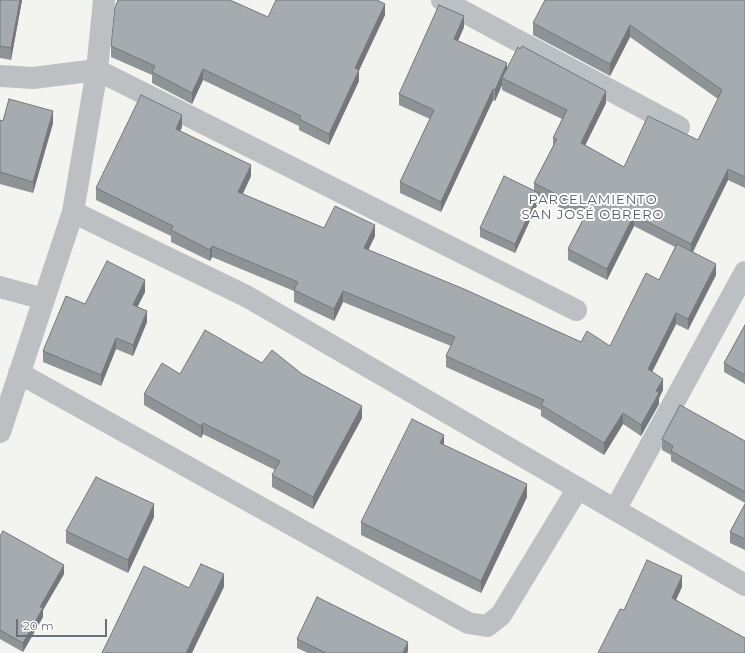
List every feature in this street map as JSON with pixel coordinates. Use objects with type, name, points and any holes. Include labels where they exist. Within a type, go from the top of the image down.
[{"type":"street","points":[[0,432],[73,212],[97,70],[104,0]]},
{"type":"street","points":[[442,0],[679,127]]},
{"type":"street","points":[[0,76],[33,78],[97,70],[576,310]]},
{"type":"street","points":[[73,212],[246,296],[745,585]]},
{"type":"street","points":[[615,510],[745,272]]},
{"type":"street","points":[[0,287],[44,299]]},
{"type":"street","points":[[19,373],[468,623],[487,626],[501,615],[578,488]]},
{"type":"building","points":[[0,0],[20,0],[11,48],[0,46]]},
{"type":"building","points":[[118,0],[230,0],[268,17],[276,0],[377,0],[385,4],[355,68],[359,70],[329,134],[299,119],[301,116],[203,69],[192,93],[152,72],[155,66],[111,46],[115,7]]},
{"type":"building","points":[[545,0],[745,0],[745,177],[728,169],[691,244],[634,215],[607,269],[568,249],[588,210],[534,183],[557,139],[553,138],[567,110],[502,78],[518,47],[520,49],[522,46],[606,91],[581,143],[624,167],[648,116],[698,140],[722,90],[630,25],[610,64],[533,23]]},
{"type":"building","points":[[439,5],[464,16],[454,39],[507,63],[495,90],[493,89],[441,202],[400,182],[434,110],[399,94]]},
{"type":"building","points":[[141,95],[182,115],[176,129],[251,165],[238,192],[324,228],[335,206],[375,225],[364,248],[464,289],[581,342],[587,331],[610,346],[646,273],[659,280],[677,244],[716,264],[688,319],[676,313],[648,369],[663,379],[656,391],[659,393],[641,425],[623,413],[604,443],[541,405],[544,400],[446,356],[455,337],[343,291],[334,309],[294,290],[298,282],[212,246],[210,250],[171,230],[173,226],[96,188]]},
{"type":"building","points":[[9,99],[53,111],[33,182],[0,172],[0,120],[3,121]]},
{"type":"building","points":[[504,176],[539,193],[515,244],[480,228]]},
{"type":"building","points":[[107,261],[145,280],[133,305],[147,311],[133,345],[116,338],[101,375],[43,351],[66,296],[85,304]]},
{"type":"building","points":[[745,325],[745,375],[724,363]]},
{"type":"building","points":[[205,330],[262,363],[272,350],[302,374],[362,406],[313,497],[272,475],[280,461],[203,423],[201,426],[144,394],[162,363],[180,374]]},
{"type":"building","points":[[680,405],[745,441],[745,492],[671,451],[673,446],[662,439]]},
{"type":"building","points":[[412,419],[444,435],[440,443],[527,484],[481,581],[361,522]]},
{"type":"building","points":[[96,477],[154,504],[128,560],[66,531]]},
{"type":"building","points":[[745,504],[745,539],[730,532]]},
{"type":"building","points":[[3,531],[64,565],[40,607],[43,608],[23,643],[0,630],[0,536]]},
{"type":"building","points":[[647,560],[682,576],[672,598],[745,638],[745,653],[598,653],[620,609],[624,610]]},
{"type":"building","points":[[201,564],[224,574],[186,653],[102,653],[144,566],[189,588]]},
{"type":"building","points":[[317,597],[408,642],[403,653],[326,653],[297,639]]},
{"type":"district","name":"PARCELAMIENTO SAN JOSÉ OBRERO","points":[[593,208]]}]
